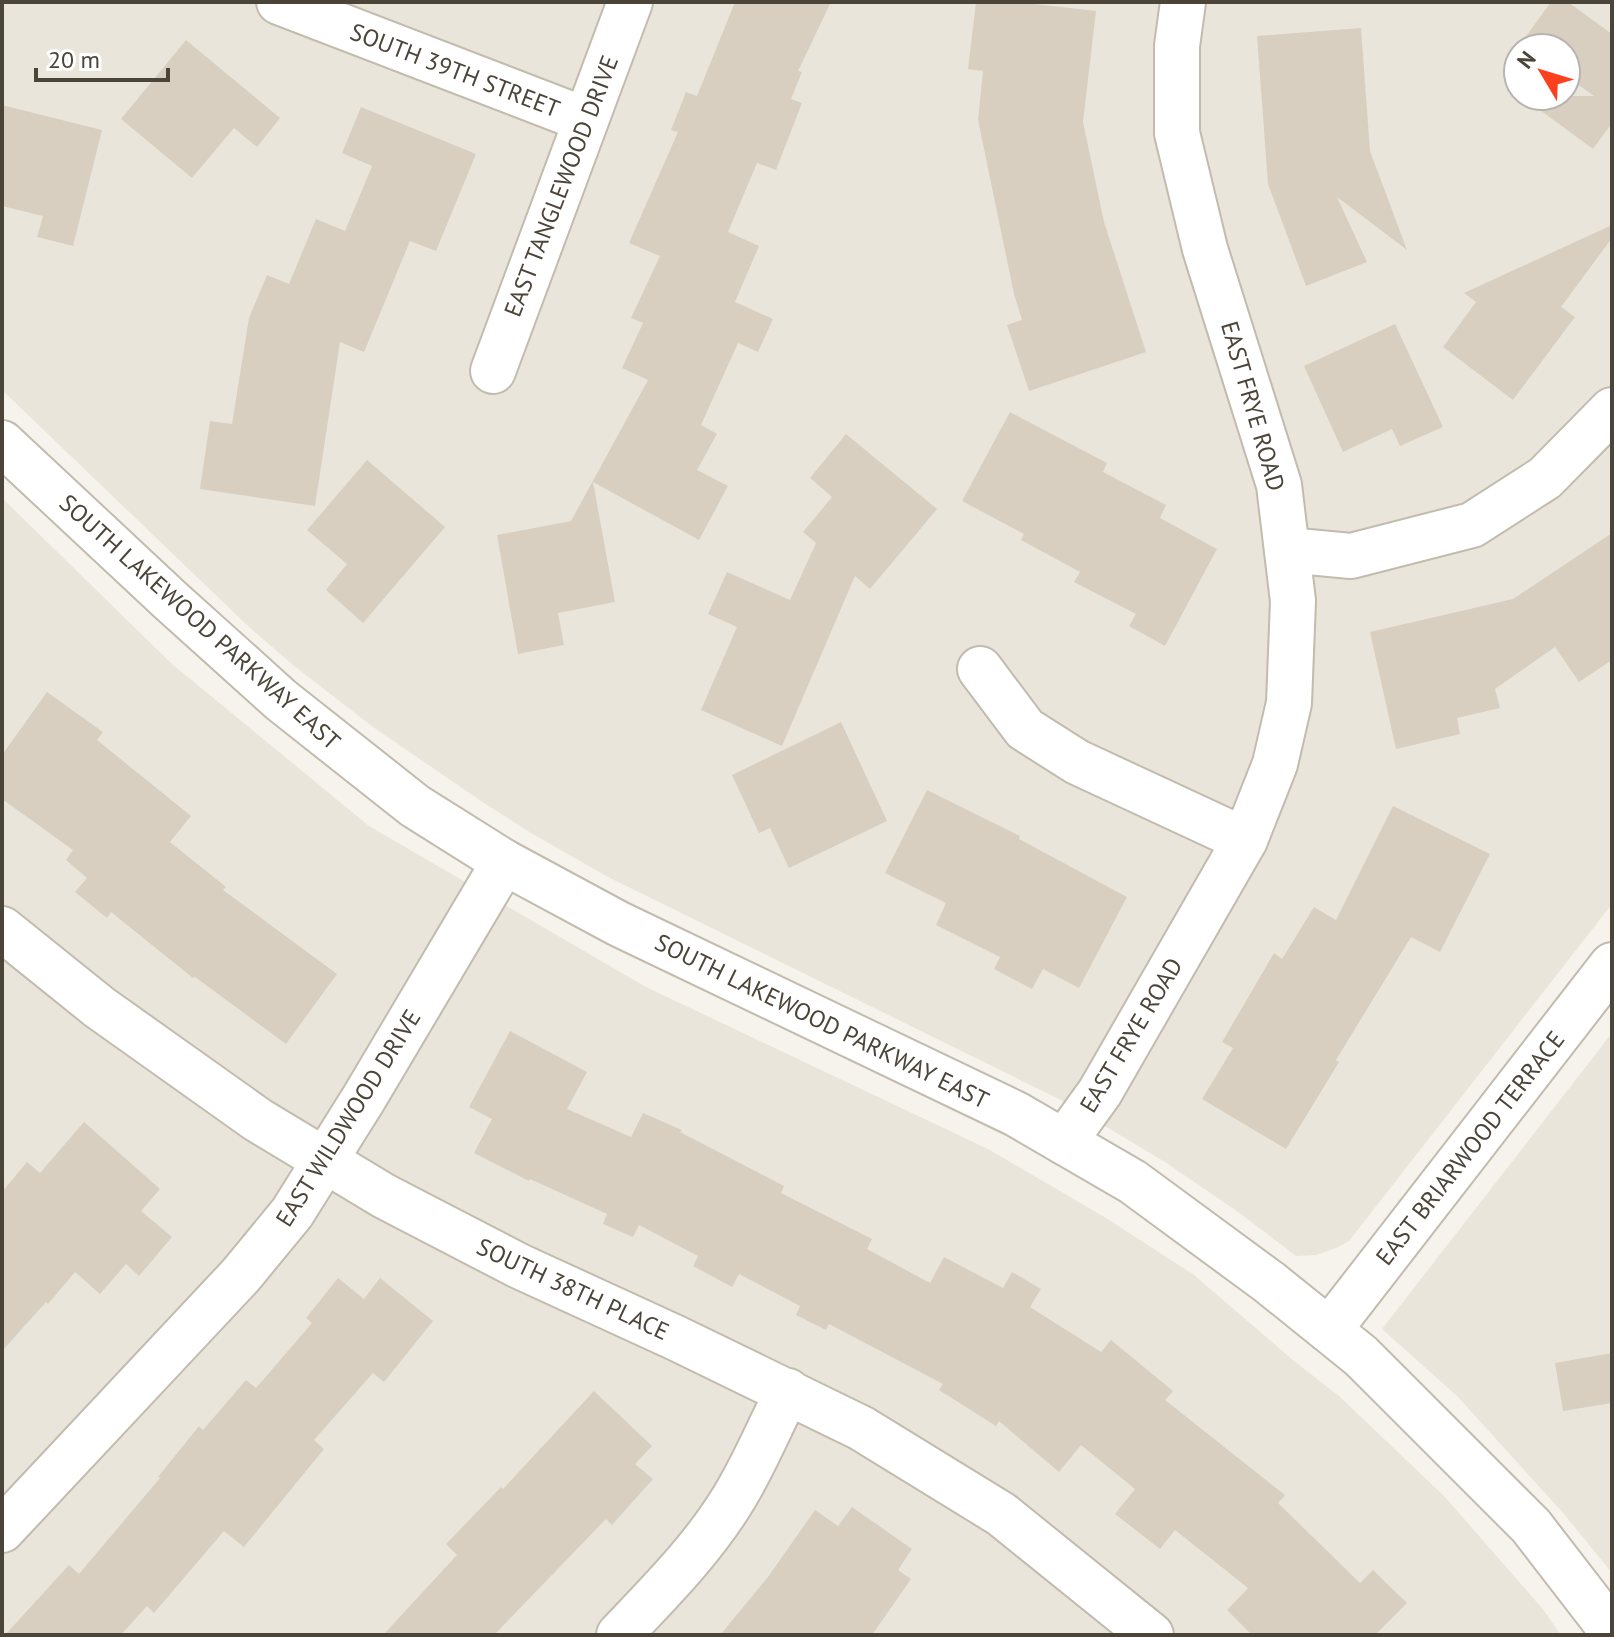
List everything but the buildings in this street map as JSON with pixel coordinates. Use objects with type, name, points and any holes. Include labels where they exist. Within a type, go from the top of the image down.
[{"type":"street","name":"SOUTH 39TH STREET","points":[[279,2],[586,120]]},
{"type":"street","name":"EAST TANGLEWOOD DRIVE","points":[[493,371],[630,2]]},
{"type":"street","name":"EAST FRYE ROAD","points":[[1064,1142],[1100,1092],[1245,840],[1275,764],[1289,703],[1293,601],[1279,485],[1205,249],[1177,133],[1177,46],[1183,2]]},
{"type":"street","points":[[1287,550],[1351,556],[1472,525],[1545,478],[1612,410]]},
{"type":"street","name":"SOUTH LAKEWOOD PARKWAY EAST","points":[[2,443],[281,700],[415,806],[504,862],[619,924],[1016,1114],[1133,1182],[1269,1282],[1361,1356],[1531,1526],[1612,1631]]},
{"type":"street","points":[[980,669],[1025,729],[1077,762],[1245,840]]},
{"type":"street","name":"EAST WILDWOOD DRIVE","points":[[2,1530],[241,1275],[292,1213],[504,862]]},
{"type":"street","name":"SOUTH 38TH PLACE","points":[[2,929],[99,1007],[258,1120],[384,1196],[519,1266],[861,1428],[1001,1514],[1151,1635]]},
{"type":"street","name":"EAST BRIARWOOD TERRACE","points":[[1329,1330],[1612,965]]},
{"type":"street","points":[[619,1635],[714,1528],[735,1496],[788,1391]]},
{"type":"shaded area","points":[[2,2],[1612,2],[1612,904],[1349,1241],[1336,1248],[1316,1255],[1296,1256],[1165,1162],[1065,1102],[608,877],[531,833],[373,727],[248,626],[2,390]]},
{"type":"shaded area","points":[[2,498],[172,664],[369,826],[646,987],[988,1149],[1106,1218],[1194,1275],[1339,1396],[1445,1497],[1542,1608],[1561,1635],[2,1635]]},
{"type":"shaded area","points":[[1612,1033],[1612,1573],[1564,1514],[1457,1396],[1382,1329]]}]
